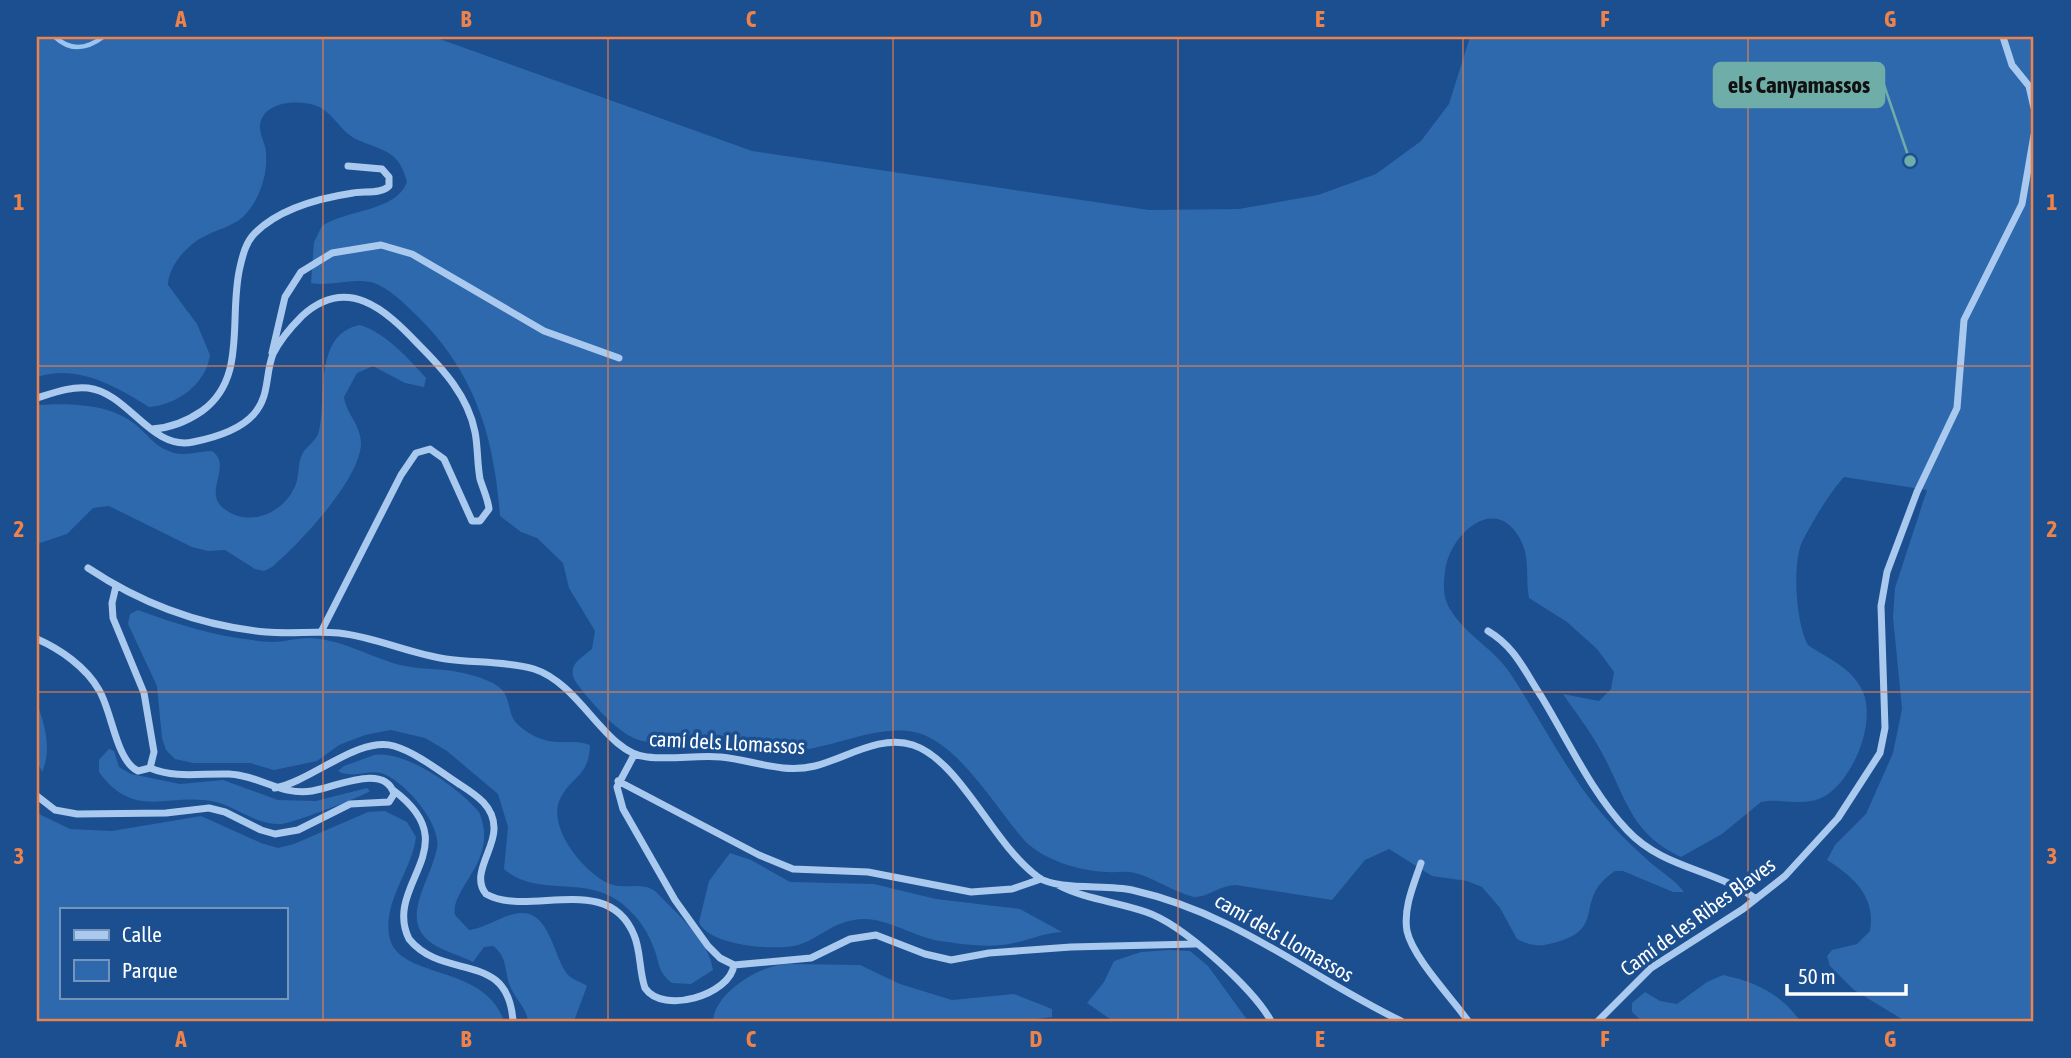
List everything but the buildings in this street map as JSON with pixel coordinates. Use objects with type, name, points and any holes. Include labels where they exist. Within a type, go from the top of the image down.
[{"type":"street","points":[[2003,37],[2012,65],[2029,86],[2034,108]]},
{"type":"street","name":"Camí de les Ribes Blaves","points":[[1598,1021],[1651,968],[1756,900],[1801,860],[1838,818],[1867,776],[1883,744],[1881,606],[1887,572],[1917,492],[1957,408],[1964,320],[2022,204],[2034,135]]},
{"type":"street","points":[[152,429],[177,425],[188,420],[209,406],[223,389],[232,362],[233,313],[238,275],[247,244],[254,234],[283,214],[303,205],[351,193],[383,190],[389,186],[389,177],[382,169],[348,166]]},
{"type":"street","points":[[37,398],[73,389],[95,389],[122,403],[171,442],[183,444],[216,435],[245,422],[254,415],[264,398],[275,328],[285,297],[301,272],[332,253],[382,245],[412,254],[544,331],[619,358]]},
{"type":"street","points":[[271,360],[292,326],[316,306],[342,297],[372,304],[424,349],[465,403],[475,434],[480,479],[489,505],[484,518],[472,521],[444,459],[430,449],[416,453],[401,475],[321,632]]},
{"type":"street","name":"camí dels Llomassos","points":[[88,568],[147,603],[178,614],[258,631],[321,632],[358,637],[440,658],[533,669],[578,698],[610,737],[635,755],[652,758],[720,757],[768,767],[798,768],[883,743],[909,743],[939,761],[1000,838],[1041,879],[1054,883],[1115,887],[1196,908],[1231,923],[1348,995],[1401,1021]]},
{"type":"street","points":[[116,586],[111,603],[113,618],[135,666],[147,706],[153,752],[150,768]]},
{"type":"street","points":[[1488,631],[1516,653],[1598,791],[1627,830],[1663,858],[1724,881],[1756,900]]},
{"type":"street","points":[[37,639],[60,652],[93,680],[104,698],[127,764],[138,771],[150,768],[175,775],[238,775],[298,793],[374,778],[388,783],[417,813],[426,833],[423,857],[404,914],[409,939],[435,959],[478,970],[500,983],[509,995],[513,1021]]},
{"type":"street","points":[[275,788],[305,778],[365,747],[381,744],[396,747],[469,791],[488,808],[495,830],[480,877],[485,894],[516,901],[574,898],[608,908],[633,931],[645,988],[656,998],[683,999],[718,987],[731,977],[734,965]]},
{"type":"street","points":[[635,755],[618,781],[616,791],[622,808],[675,900],[714,953],[734,965],[811,958],[850,939],[876,935],[925,954],[951,960],[989,953],[1071,947],[1195,944]]},
{"type":"street","points":[[618,781],[784,867],[868,872],[971,892],[1012,889],[1041,879]]},
{"type":"street","points":[[37,796],[55,810],[78,814],[166,813],[208,808],[225,811],[261,831],[275,834],[298,830],[350,804],[389,802],[393,790]]},
{"type":"street","points":[[1421,863],[1407,908],[1409,937],[1468,1021]]},
{"type":"street","points":[[1054,883],[1150,913],[1179,929],[1248,989],[1271,1021]]},
{"type":"green space","points":[[37,37],[434,37],[752,151],[1149,210],[1239,209],[1318,195],[1376,174],[1421,141],[1449,104],[1470,37],[2034,37],[2034,1021],[1905,1021],[1854,990],[1830,966],[1827,956],[1832,950],[1857,944],[1870,931],[1870,908],[1861,889],[1846,873],[1827,860],[1835,845],[1866,814],[1893,753],[1902,709],[1893,617],[1895,588],[1927,490],[1844,477],[1816,517],[1799,552],[1796,579],[1798,609],[1808,645],[1851,674],[1866,701],[1867,717],[1859,750],[1842,781],[1831,792],[1812,801],[1761,802],[1722,834],[1681,857],[1664,848],[1640,826],[1598,745],[1563,694],[1599,701],[1611,689],[1614,672],[1597,649],[1567,622],[1529,598],[1526,559],[1519,537],[1508,524],[1497,519],[1485,520],[1473,525],[1454,546],[1448,559],[1444,582],[1445,598],[1452,612],[1465,628],[1504,664],[1566,764],[1603,815],[1633,847],[1684,892],[1673,892],[1623,871],[1615,871],[1602,882],[1595,893],[1581,930],[1570,937],[1539,945],[1517,939],[1500,908],[1482,887],[1467,881],[1432,876],[1389,849],[1365,860],[1332,900],[1236,885],[1194,897],[1135,873],[1086,870],[1042,854],[1025,841],[958,759],[942,745],[925,736],[908,731],[884,732],[814,748],[786,750],[704,736],[661,742],[644,741],[628,735],[613,724],[586,695],[573,676],[574,666],[592,649],[595,631],[569,588],[563,563],[537,538],[521,532],[500,516],[486,431],[466,380],[451,357],[413,312],[395,295],[379,285],[366,281],[311,283],[314,242],[322,226],[332,220],[382,205],[401,192],[407,182],[404,171],[395,158],[352,137],[317,106],[282,104],[267,112],[260,127],[266,150],[266,170],[254,203],[243,217],[192,244],[171,270],[168,285],[197,324],[210,355],[203,375],[196,384],[170,402],[149,407],[96,379],[67,373],[37,377]]},
{"type":"green space","points":[[360,325],[388,340],[405,355],[426,378],[424,387],[405,383],[373,366],[357,373],[344,397],[361,442],[359,457],[327,509],[272,567],[264,571],[255,569],[225,550],[208,551],[192,547],[109,506],[93,508],[67,534],[37,544],[37,405],[62,404],[102,408],[126,418],[167,451],[184,454],[212,451],[220,464],[216,487],[218,502],[233,514],[244,517],[265,515],[284,503],[291,494],[296,484],[300,460],[319,431],[328,354],[345,331]]},
{"type":"green space","points":[[138,610],[237,638],[272,642],[321,639],[400,665],[463,673],[498,686],[505,694],[514,719],[529,733],[554,742],[590,745],[587,764],[565,791],[557,811],[564,837],[581,862],[613,885],[645,887],[655,891],[698,937],[713,970],[691,984],[672,983],[661,971],[643,926],[634,914],[617,900],[589,889],[530,882],[504,869],[508,827],[498,794],[447,751],[425,738],[391,730],[365,735],[339,745],[317,761],[274,770],[250,763],[193,763],[175,759],[166,750],[162,738],[157,686],[128,624],[130,614]]},
{"type":"green space","points":[[37,704],[45,729],[47,747],[42,772],[37,761]]},
{"type":"green space","points":[[109,749],[114,751],[119,767],[131,774],[180,784],[223,780],[278,800],[316,801],[367,788],[370,791],[298,820],[272,824],[216,802],[154,802],[126,796],[112,787],[99,772],[99,760]]},
{"type":"green space","points":[[374,755],[401,758],[431,773],[459,792],[479,812],[484,829],[483,845],[479,859],[455,905],[455,915],[469,930],[514,914],[530,914],[538,919],[549,935],[567,974],[587,986],[574,1021],[528,1021],[510,986],[501,955],[493,946],[484,947],[473,962],[434,945],[421,932],[417,922],[417,910],[435,856],[437,838],[419,804],[390,777],[376,772],[349,774],[338,771],[344,766]]},
{"type":"green space","points":[[385,811],[407,822],[416,837],[391,909],[389,935],[395,949],[407,960],[479,989],[494,1002],[504,1021],[37,1021],[37,813],[70,829],[112,831],[201,816],[261,843],[278,848],[294,844],[368,812]]},
{"type":"green space","points":[[730,853],[751,860],[790,882],[874,884],[936,899],[1020,909],[1062,932],[1009,944],[974,945],[930,939],[882,921],[862,919],[835,926],[798,945],[744,945],[715,937],[699,922],[709,881]]},
{"type":"green space","points":[[1190,951],[1208,966],[1248,1021],[1113,1021],[1087,1003],[1104,982],[1114,961],[1141,952]]},
{"type":"green space","points":[[787,964],[860,965],[900,984],[952,1000],[1014,994],[1052,1009],[1052,1017],[1020,1021],[713,1021],[716,1010],[730,990],[764,969]]},
{"type":"green space","points":[[1723,975],[1767,990],[1785,1003],[1800,1021],[1642,1021],[1632,1012],[1632,1003],[1645,992],[1660,1001],[1677,1004],[1707,982]]},
{"type":"waterway","points":[[55,37],[73,47],[85,46],[103,37]]},
{"type":"place","name":"els Canyamassos","points":[[1910,161]]}]
